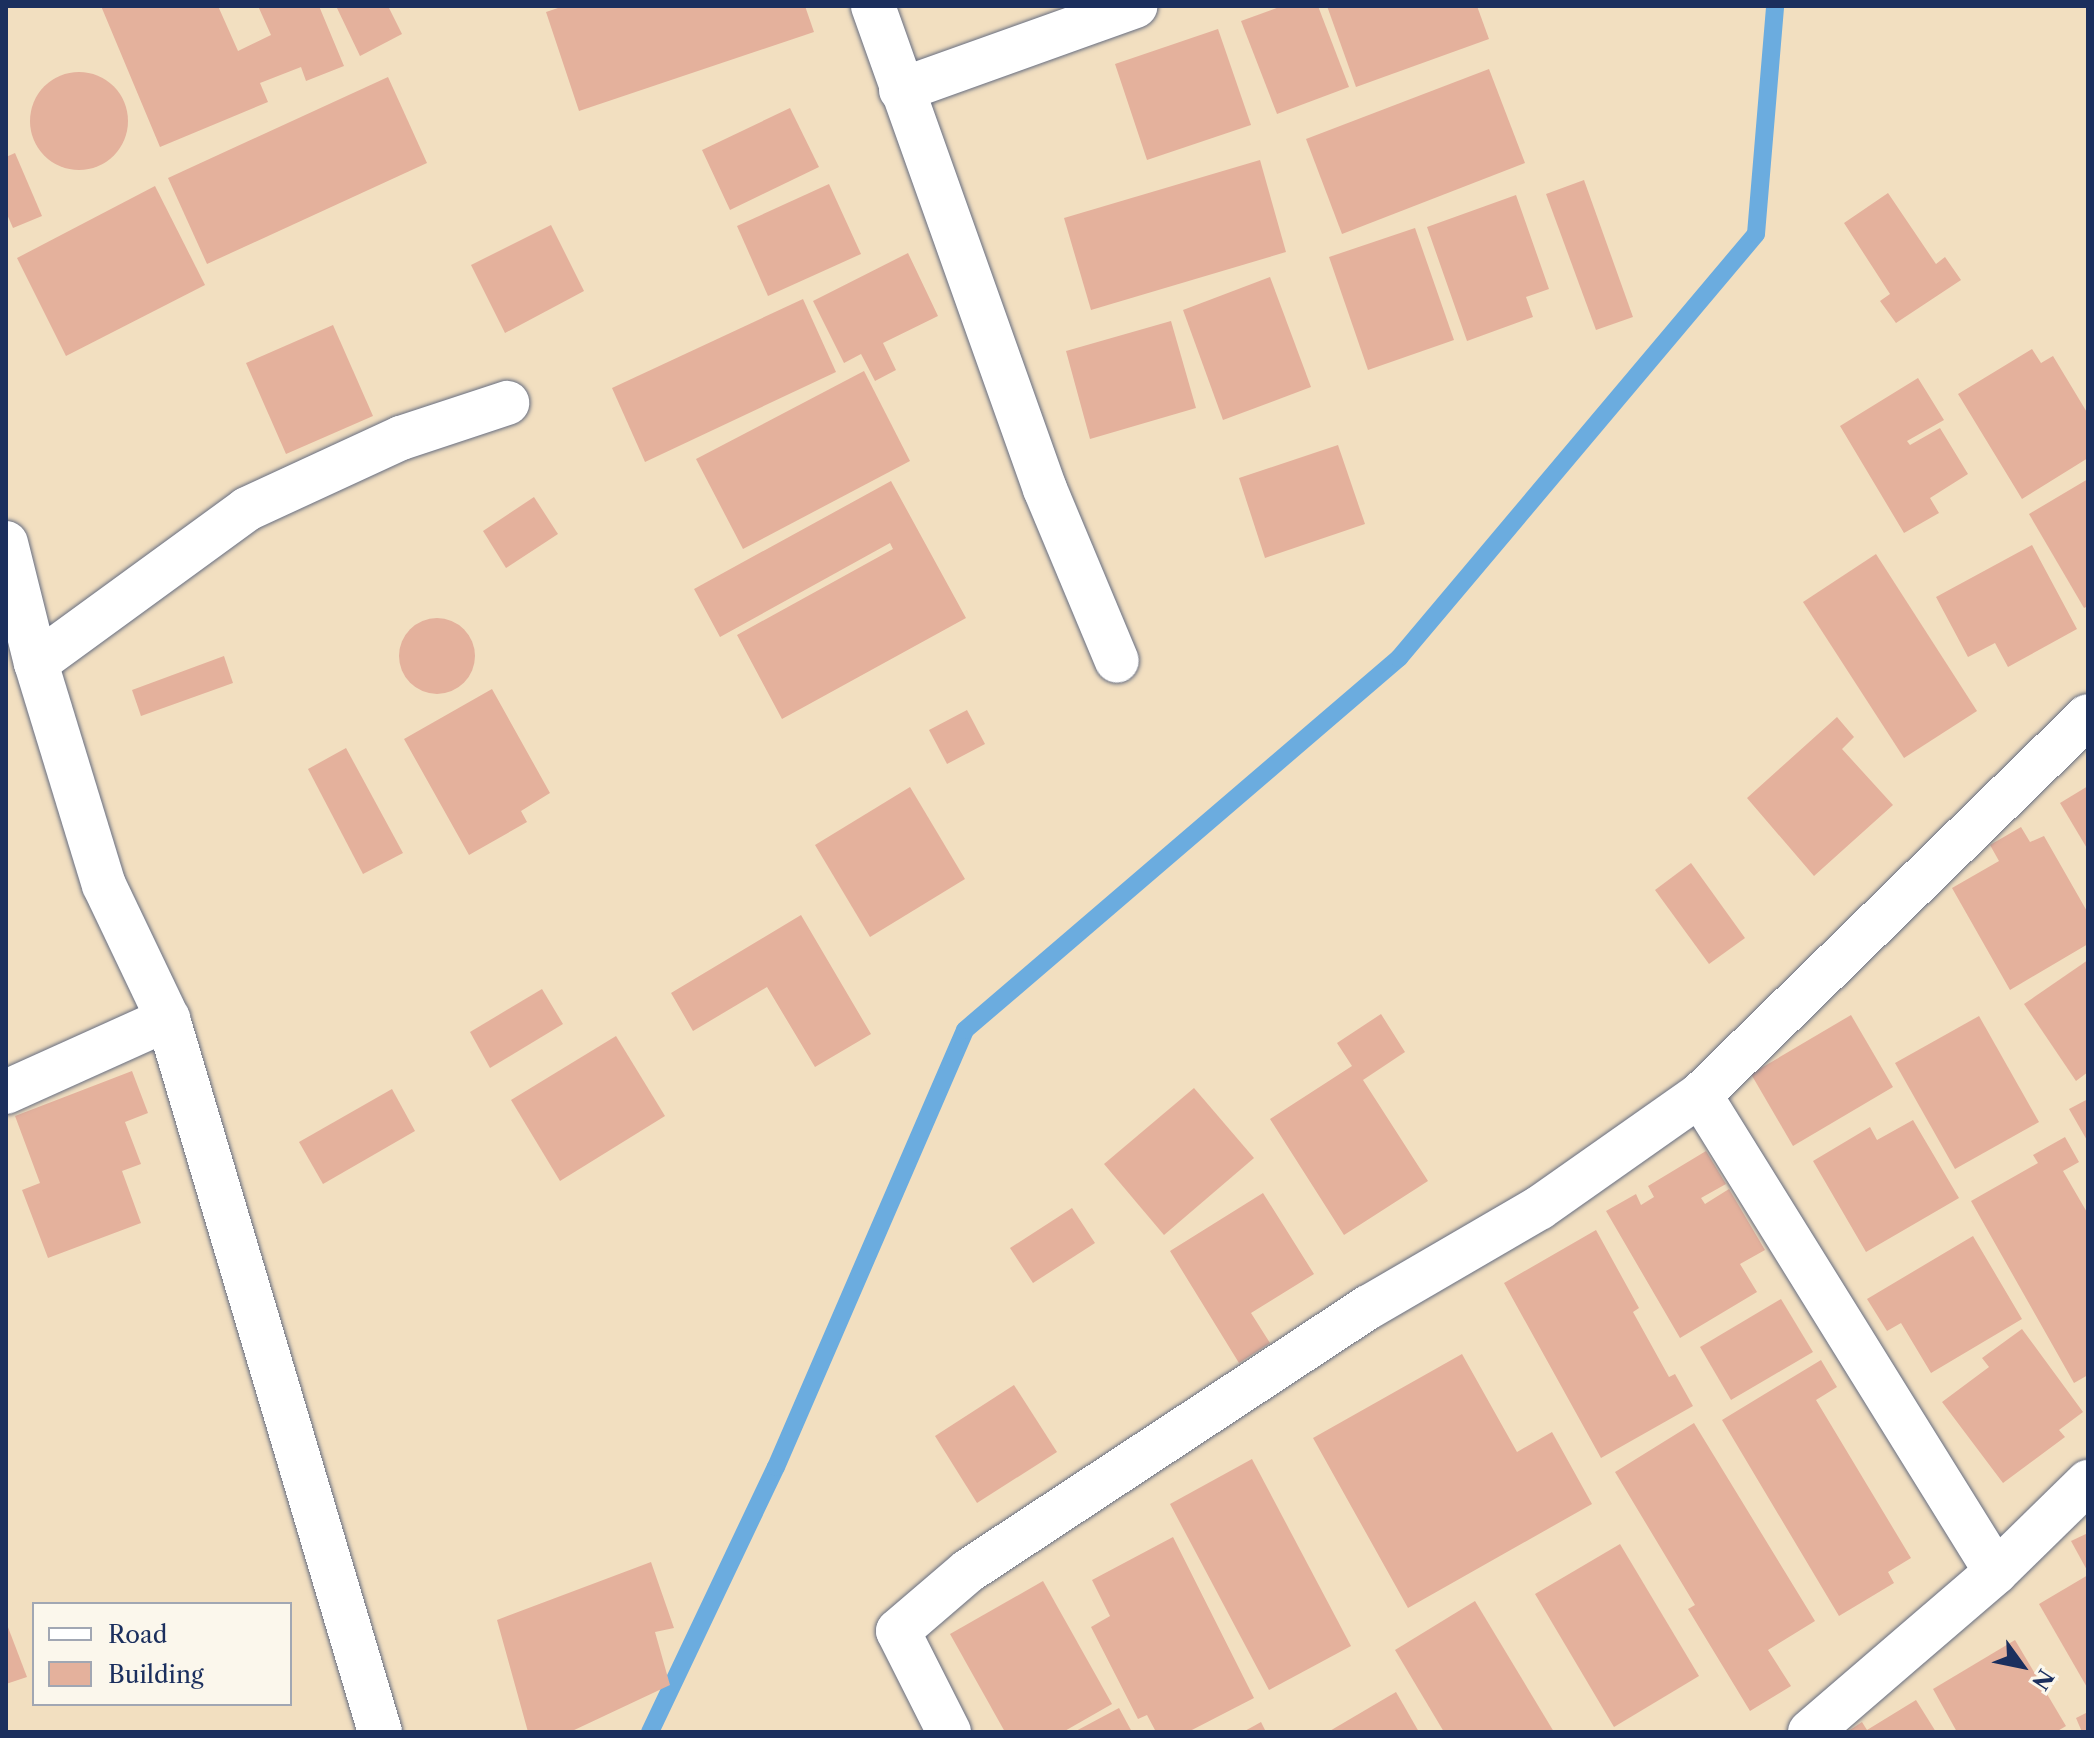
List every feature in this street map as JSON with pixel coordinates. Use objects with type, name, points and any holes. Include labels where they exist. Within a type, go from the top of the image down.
[{"type":"street","points":[[873,6],[1045,489],[1117,661]]},
{"type":"street","points":[[901,90],[1135,6]]},
{"type":"street","points":[[36,663],[247,509],[401,438],[507,403]]},
{"type":"street","points":[[6,543],[36,663],[104,885],[168,1019],[376,1730]]},
{"type":"street","points":[[949,1732],[898,1631],[968,1571],[1369,1307],[1539,1208],[1700,1095],[2088,716]]},
{"type":"street","points":[[6,1092],[168,1019]]},
{"type":"street","points":[[1700,1095],[1996,1572]]},
{"type":"street","points":[[1810,1732],[1996,1572],[2088,1482]]},
{"type":"building","points":[[101,6],[218,6],[238,51],[271,35],[258,6],[319,6],[344,66],[306,81],[301,67],[260,83],[268,102],[160,147]]},
{"type":"building","points":[[336,6],[388,6],[402,34],[360,56]]},
{"type":"building","points":[[564,6],[805,6],[814,32],[579,111],[546,12]]},
{"type":"building","points":[[1282,6],[1318,6],[1349,87],[1277,114],[1241,21]]},
{"type":"building","points":[[1327,6],[1477,6],[1489,39],[1356,87]]},
{"type":"building","points":[[1218,29],[1251,125],[1147,160],[1115,64]]},
{"type":"building","points":[[1489,69],[1525,163],[1342,234],[1306,139]]},
{"type":"building","points":[[79,72],[106,80],[120,94],[128,121],[120,148],[106,162],[79,170],[52,162],[38,148],[30,121],[38,94],[52,80]]},
{"type":"building","points":[[388,77],[427,163],[207,264],[168,178]]},
{"type":"building","points":[[790,108],[819,167],[730,210],[702,150]]},
{"type":"building","points":[[15,153],[42,216],[13,228],[6,212],[6,157]]},
{"type":"building","points":[[1260,160],[1286,252],[1091,310],[1064,218]]},
{"type":"building","points":[[1584,180],[1633,317],[1596,330],[1546,194]]},
{"type":"building","points":[[829,184],[861,254],[768,296],[737,226]]},
{"type":"building","points":[[155,186],[205,285],[66,356],[17,258]]},
{"type":"building","points":[[1888,193],[1936,264],[1945,257],[1961,280],[1896,323],[1880,301],[1890,294],[1844,223]]},
{"type":"building","points":[[1516,195],[1549,289],[1526,297],[1533,317],[1467,341],[1427,227]]},
{"type":"building","points":[[551,225],[584,291],[505,333],[471,265]]},
{"type":"building","points":[[1415,228],[1454,340],[1368,370],[1329,257]]},
{"type":"building","points":[[908,253],[938,316],[883,343],[896,370],[875,381],[861,354],[844,363],[813,301]]},
{"type":"building","points":[[1270,277],[1311,387],[1223,420],[1183,310]]},
{"type":"building","points":[[803,299],[836,372],[645,462],[612,388]]},
{"type":"building","points":[[1171,321],[1196,408],[1090,439],[1066,351]]},
{"type":"building","points":[[333,325],[373,416],[286,454],[246,363]]},
{"type":"building","points":[[2032,349],[2041,363],[2053,356],[2088,414],[2088,458],[2022,499],[1958,394]]},
{"type":"building","points":[[864,371],[910,461],[743,549],[696,459]]},
{"type":"building","points":[[1918,378],[1944,420],[1907,441],[1910,445],[1940,428],[1968,474],[1930,498],[1939,513],[1904,533],[1840,426]]},
{"type":"building","points":[[1338,445],[1365,524],[1265,558],[1239,478]]},
{"type":"building","points":[[2088,479],[2088,606],[2084,608],[2029,514]]},
{"type":"building","points":[[891,481],[966,618],[782,719],[737,635],[893,549],[890,543],[720,637],[694,589]]},
{"type":"building","points":[[534,497],[558,534],[506,568],[483,531]]},
{"type":"building","points":[[2032,545],[2077,629],[2008,667],[1995,643],[1968,657],[1936,597]]},
{"type":"building","points":[[1876,554],[1977,711],[1904,758],[1803,602]]},
{"type":"building","points":[[437,618],[451,621],[464,629],[472,642],[475,656],[472,670],[464,683],[451,691],[437,694],[423,691],[410,683],[402,670],[399,656],[402,642],[410,629],[423,621]]},
{"type":"building","points":[[224,656],[233,683],[141,716],[132,690]]},
{"type":"building","points":[[492,689],[550,793],[521,811],[527,822],[469,855],[404,739]]},
{"type":"building","points":[[967,710],[985,744],[947,764],[929,730]]},
{"type":"building","points":[[1837,717],[1854,737],[1842,749],[1893,805],[1814,876],[1747,798]]},
{"type":"building","points":[[346,748],[403,853],[363,874],[308,769]]},
{"type":"building","points":[[2088,786],[2088,850],[2060,803]]},
{"type":"building","points":[[910,787],[965,879],[870,937],[815,845]]},
{"type":"building","points":[[2021,827],[2030,842],[2044,836],[2088,913],[2088,944],[2010,990],[1952,888],[1999,861],[1990,845]]},
{"type":"building","points":[[1691,863],[1745,938],[1709,964],[1655,890]]},
{"type":"building","points":[[801,915],[871,1034],[815,1067],[767,987],[693,1031],[671,993]]},
{"type":"building","points":[[2088,960],[2088,1072],[2076,1081],[2024,1004]]},
{"type":"building","points":[[542,989],[563,1024],[490,1068],[470,1032]]},
{"type":"building","points":[[1381,1014],[1405,1052],[1363,1080],[1428,1181],[1344,1235],[1270,1119],[1352,1066],[1337,1043]]},
{"type":"building","points":[[1851,1015],[1893,1087],[1793,1146],[1751,1074]]},
{"type":"building","points":[[1979,1016],[2039,1122],[1955,1169],[1895,1063]]},
{"type":"building","points":[[616,1036],[665,1116],[560,1181],[511,1100]]},
{"type":"building","points":[[132,1071],[148,1113],[125,1122],[141,1164],[122,1171],[141,1223],[48,1258],[22,1190],[40,1183],[15,1116]]},
{"type":"building","points":[[1194,1088],[1254,1158],[1164,1235],[1104,1164]]},
{"type":"building","points":[[392,1089],[415,1131],[323,1184],[299,1142]]},
{"type":"building","points":[[2088,1099],[2088,1142],[2069,1109]]},
{"type":"building","points":[[1913,1120],[1959,1198],[1866,1252],[1813,1161],[1870,1127],[1877,1140]]},
{"type":"building","points":[[2065,1137],[2079,1162],[2063,1171],[2088,1214],[2088,1375],[2074,1383],[1971,1201],[2038,1163],[2033,1155]]},
{"type":"building","points":[[1706,1151],[1726,1184],[1701,1198],[1705,1204],[1729,1189],[1765,1250],[1740,1264],[1757,1292],[1680,1338],[1606,1211],[1636,1194],[1641,1205],[1654,1197],[1648,1186]]},
{"type":"building","points":[[1263,1193],[1314,1274],[1251,1313],[1270,1343],[1239,1363],[1170,1251]]},
{"type":"building","points":[[1072,1208],[1095,1243],[1033,1283],[1010,1248]]},
{"type":"building","points":[[1596,1230],[1639,1308],[1633,1312],[1669,1377],[1675,1374],[1693,1406],[1601,1458],[1504,1283]]},
{"type":"building","points":[[1973,1236],[2022,1319],[1931,1373],[1901,1323],[1887,1331],[1867,1299]]},
{"type":"building","points":[[1781,1299],[1813,1352],[1731,1400],[1700,1347]]},
{"type":"building","points":[[2022,1329],[2083,1412],[2059,1430],[2065,1437],[2003,1483],[1942,1402],[1989,1367],[1982,1358]]},
{"type":"building","points":[[1462,1354],[1517,1452],[1552,1432],[1592,1504],[1408,1608],[1313,1438]]},
{"type":"building","points":[[1821,1360],[1837,1387],[1816,1400],[1911,1558],[1888,1572],[1894,1583],[1839,1616],[1722,1420]]},
{"type":"building","points":[[1014,1385],[1057,1452],[977,1503],[935,1436]]},
{"type":"building","points":[[1694,1423],[1815,1621],[1768,1650],[1791,1686],[1750,1711],[1688,1609],[1695,1605],[1615,1472]]},
{"type":"building","points":[[1252,1459],[1351,1646],[1269,1690],[1170,1504]]},
{"type":"building","points":[[2088,1533],[2088,1572],[2071,1541]]},
{"type":"building","points":[[1173,1537],[1254,1698],[1188,1732],[1156,1732],[1147,1715],[1138,1719],[1091,1627],[1110,1616],[1092,1580]]},
{"type":"building","points":[[1620,1544],[1699,1676],[1614,1727],[1535,1594]]},
{"type":"building","points":[[651,1562],[674,1628],[655,1632],[670,1685],[570,1732],[528,1732],[497,1620]]},
{"type":"building","points":[[2088,1575],[2088,1689],[2039,1604]]},
{"type":"building","points":[[1043,1581],[1112,1704],[1063,1732],[1005,1732],[950,1634]]},
{"type":"building","points":[[1475,1601],[1554,1732],[1444,1732],[1395,1650]]},
{"type":"building","points":[[6,1622],[27,1677],[6,1684]]},
{"type":"building","points":[[2015,1640],[2066,1726],[2056,1732],[1957,1732],[1933,1689]]},
{"type":"building","points":[[1396,1692],[1419,1732],[1328,1732]]},
{"type":"building","points":[[1916,1700],[1936,1732],[1847,1732],[1862,1722],[1867,1730]]},
{"type":"building","points":[[1119,1708],[1132,1732],[1074,1732]]},
{"type":"building","points":[[2088,1712],[2088,1732],[2082,1732],[2076,1718]]},
{"type":"building","points":[[1261,1722],[1266,1732],[1243,1732]]},
{"type":"waterway","points":[[650,1732],[776,1467],[965,1030],[1399,658],[1756,234],[1775,6]]}]
